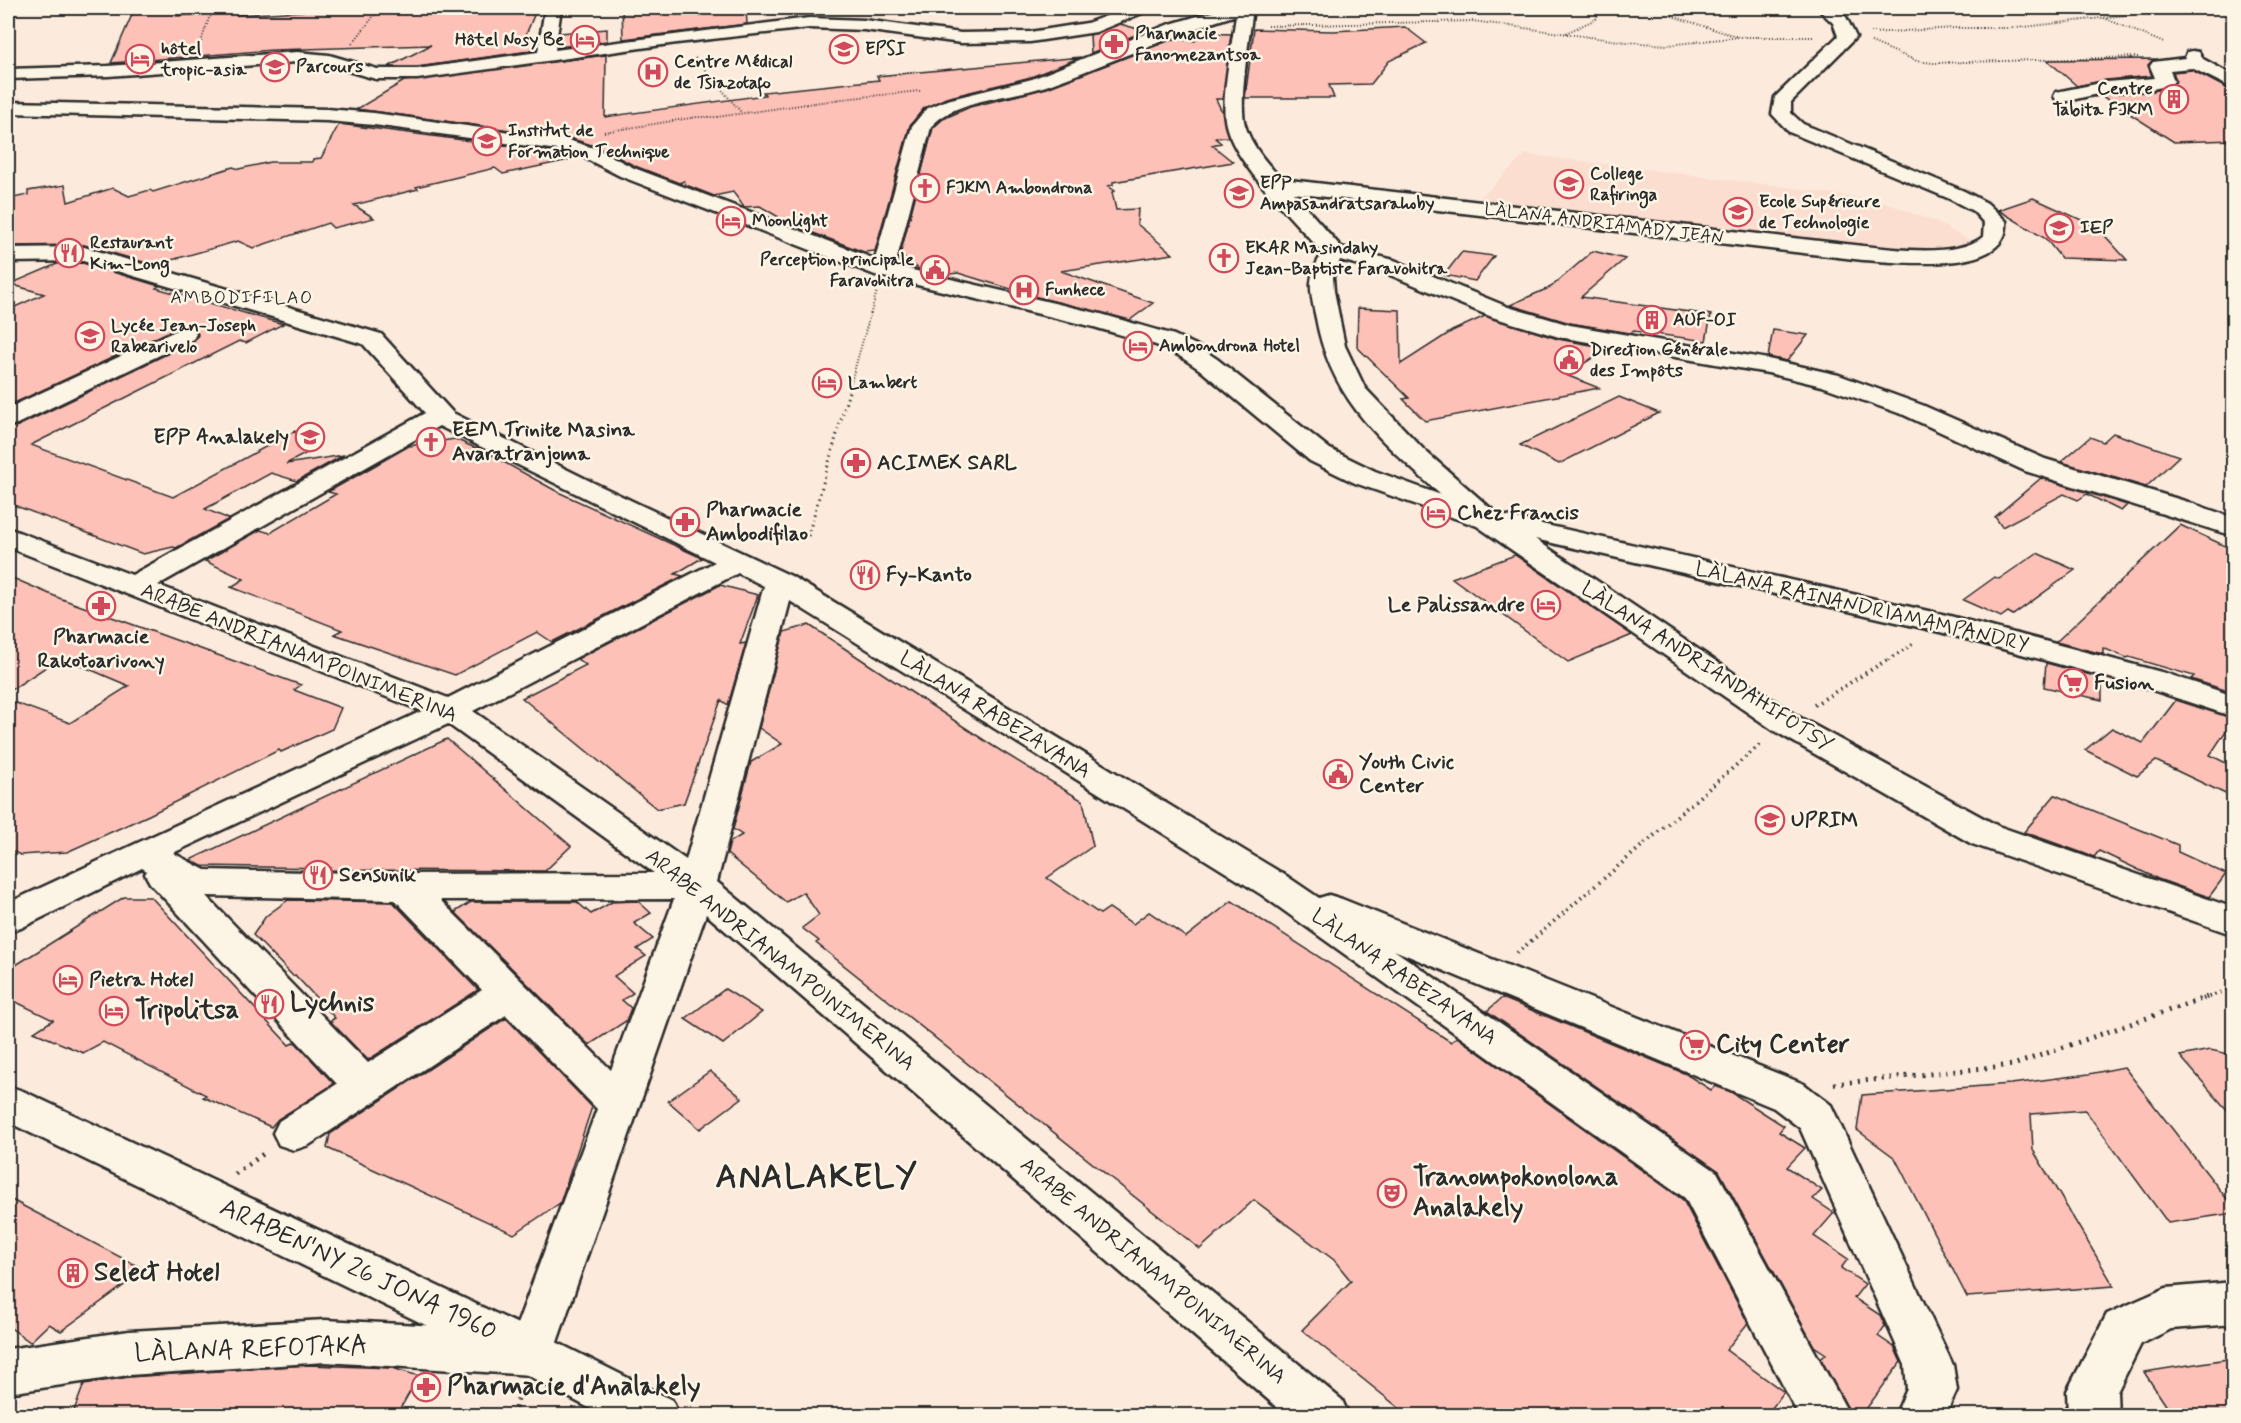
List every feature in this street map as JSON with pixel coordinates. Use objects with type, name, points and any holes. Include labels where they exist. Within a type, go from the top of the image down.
[{"type":"street","points":[[546,55],[553,8]]},
{"type":"street","points":[[8,74],[116,70],[274,57],[315,57],[364,71],[399,75],[790,24],[824,22],[864,25],[952,37],[1030,37],[1090,28],[1141,8]]},
{"type":"street","points":[[883,270],[922,126],[933,113],[962,102],[1057,76],[1173,29],[1240,8]]},
{"type":"street","points":[[1825,8],[1855,39]]},
{"type":"street","points":[[1245,17],[1235,94],[1235,124],[1252,159],[1334,252],[1386,265],[1500,312],[1567,332],[1767,366],[1830,380],[1913,410],[1961,434],[2035,465],[2178,508],[2234,528]]},
{"type":"street","name":"LÀLANA ANDRIAMADY JEAN","points":[[1277,185],[1863,253],[1948,255],[1972,251],[1989,244],[1996,233],[1995,221],[1980,207],[1934,185],[1796,128],[1781,114],[1782,101],[1855,39]]},
{"type":"street","points":[[2063,96],[2106,87],[2148,85],[2165,81],[2159,66],[2193,58],[2234,84]]},
{"type":"street","points":[[8,108],[327,115],[374,119],[568,146],[590,153],[638,176],[883,270],[1101,321],[1165,340],[1187,350],[1208,364],[1320,455],[1365,477],[1486,520]]},
{"type":"street","points":[[1334,252],[1325,266],[1322,291],[1333,346],[1353,390],[1366,407],[1413,456],[1486,520]]},
{"type":"street","name":"LÀLANA RABEZAVANA","points":[[8,255],[84,254],[372,339],[444,419],[584,489],[780,582],[1275,886],[1701,1185],[1825,1416]]},
{"type":"street","points":[[8,418],[184,334]]},
{"type":"street","points":[[135,586],[440,415]]},
{"type":"street","name":"LÀLANA RAINANDRIAMAMPANDRY","points":[[1486,520],[1946,624],[2154,680],[2234,708]]},
{"type":"street","name":"LÀLANA ANDRIANDAHIFOTSY","points":[[1486,520],[1785,723],[1985,835],[2234,922]]},
{"type":"street","name":"ARABE ANDRIANAMPOINIMERINA","points":[[8,537],[450,710],[697,886],[1324,1416]]},
{"type":"street","points":[[8,919],[143,853],[450,710],[738,562]]},
{"type":"street","points":[[531,1353],[697,886],[780,582]]},
{"type":"street","points":[[143,853],[199,883],[405,887],[697,886]]},
{"type":"street","points":[[143,853],[365,1088]]},
{"type":"street","points":[[1275,886],[1789,1096],[1816,1118],[1929,1365],[1932,1390],[1920,1416]]},
{"type":"street","points":[[405,887],[619,1105]]},
{"type":"street","points":[[294,1133],[510,992]]},
{"type":"street","name":"ARABEN'NY 26 JONA 1960","points":[[8,1103],[531,1353],[654,1416]]},
{"type":"street","points":[[2093,1416],[2092,1391],[2124,1329],[2166,1309],[2234,1303]]},
{"type":"street","name":"LÀLANA REFOTAKA","points":[[8,1371],[129,1353],[325,1341],[531,1353]]},
{"type":"path","points":[[195,63],[208,18],[220,8]]},
{"type":"path","points":[[330,60],[346,52],[380,8]]},
{"type":"path","points":[[1565,33],[1596,20],[1598,14],[1581,8]]},
{"type":"path","points":[[1869,33],[1955,28],[2016,28],[2152,12],[2155,8]]},
{"type":"path","points":[[1672,16],[1738,37]]},
{"type":"path","points":[[1245,17],[1473,21],[1626,42],[1668,45],[1738,37],[1855,39],[1884,46],[1917,61],[1933,63],[2193,58]]},
{"type":"path","points":[[2103,18],[2193,58]]},
{"type":"path","points":[[677,38],[741,112]]},
{"type":"path","points":[[601,132],[741,112],[922,91]]},
{"type":"path","points":[[808,536],[883,270]]},
{"type":"path","points":[[1491,975],[1785,723],[1946,624]]},
{"type":"path","points":[[1789,1096],[1832,1085],[2013,1065],[2234,988]]},
{"type":"path","points":[[202,1196],[294,1133]]},
{"type":"shaded area","name":"Ecole Supérieure de Technologie","points":[[1525,154],[1789,187],[1884,202],[1934,221],[1975,243],[1961,249],[1925,252],[1742,235],[1478,200]]},
{"type":"building","points":[[135,8],[180,8],[177,16],[237,11],[236,15],[303,11],[305,8],[537,8],[525,37],[538,36],[536,50],[417,67],[388,67],[431,45],[273,50],[111,63]]},
{"type":"building","points":[[622,8],[746,8],[747,24],[623,39]]},
{"type":"building","points":[[1120,24],[1145,31],[1091,53],[1090,35]]},
{"type":"building","points":[[1405,27],[1426,43],[1389,61],[1371,84],[1329,85],[1334,98],[1245,98],[1254,29],[1333,31]]},
{"type":"building","points":[[607,29],[607,41],[558,47],[560,33]]},
{"type":"building","points":[[1204,33],[1231,34],[1223,99],[1216,99],[1222,112],[1228,137],[1215,138],[1221,143],[1212,145],[1233,162],[1113,182],[1113,185],[1108,186],[1115,191],[1112,192],[1116,210],[1138,209],[1137,224],[1173,254],[1061,271],[1153,303],[1130,320],[1037,297],[958,273],[943,275],[919,269],[900,255],[933,128],[943,119],[970,107],[1047,88],[1173,39],[1195,41]]},
{"type":"building","points":[[606,55],[605,117],[765,95],[763,92],[879,80],[877,76],[1081,57],[1031,77],[946,98],[924,108],[910,125],[875,251],[864,252],[792,225],[760,206],[744,207],[733,192],[714,196],[686,185],[684,181],[679,183],[635,166],[598,147],[569,138],[357,109],[404,81]]},
{"type":"building","points":[[2158,59],[2148,65],[2152,76],[2106,80],[2077,86],[2047,60]]},
{"type":"building","points":[[2192,70],[2234,92],[2234,140],[2174,142],[2102,96],[2093,97],[2106,94],[2148,92],[2171,87],[2176,80],[2173,72]]},
{"type":"building","points":[[339,124],[564,153],[578,158],[503,174],[495,168],[416,187],[418,189],[354,205],[374,218],[333,228],[328,223],[253,248],[238,241],[154,265],[84,245],[8,246],[8,199],[28,195],[28,191],[65,185],[68,202],[113,188],[129,196],[150,190],[153,192],[233,167],[239,169],[270,162],[312,162],[313,159],[321,158]]},
{"type":"building","name":"IEP","points":[[2033,198],[2097,227],[2127,260],[2061,258],[2046,239],[1998,210]]},
{"type":"building","points":[[1593,251],[1625,259],[1581,297],[1711,315],[1706,341],[1634,331],[1630,333],[1570,323],[1510,305],[1551,287]]},
{"type":"building","points":[[1462,252],[1494,256],[1475,281],[1444,275]]},
{"type":"building","points":[[83,263],[159,286],[156,288],[283,324],[246,343],[239,341],[31,445],[173,497],[295,431],[307,453],[286,464],[344,455],[297,481],[271,473],[205,509],[229,519],[176,548],[143,554],[8,503],[8,428],[18,426],[194,341],[198,335],[193,327],[183,325],[8,406],[8,310],[44,294],[10,284],[57,264]]},
{"type":"building","points":[[1358,308],[1400,310],[1401,364],[1452,331],[1485,316],[1558,339],[1608,348],[1566,375],[1599,388],[1425,421],[1403,399],[1409,398],[1357,347]]},
{"type":"building","points":[[1773,330],[1808,335],[1787,361],[1768,357]]},
{"type":"building","points":[[1619,397],[1659,413],[1559,464],[1520,445]]},
{"type":"building","points":[[2113,433],[2179,456],[2146,487],[2061,462],[2090,437],[2103,442]]},
{"type":"building","points":[[455,439],[491,455],[558,492],[702,558],[675,574],[683,576],[552,642],[537,632],[455,675],[334,634],[342,630],[231,587],[244,579],[205,561],[260,530],[270,533],[336,494],[328,492],[409,446]]},
{"type":"building","points":[[2041,478],[2127,505],[2121,511],[2087,494],[2078,500],[2064,494],[2002,527],[1995,517]]},
{"type":"building","points":[[2180,525],[2234,550],[2234,693],[2191,679],[2194,676],[2127,658],[2103,648],[2103,654],[2056,642]]},
{"type":"building","points":[[2037,553],[2075,570],[2013,615],[2008,612],[2001,617],[1963,600],[1995,577],[1999,579]]},
{"type":"building","name":"Le Palissandre","points":[[1515,555],[1632,635],[1568,662],[1452,578]]},
{"type":"building","points":[[8,576],[59,598],[301,685],[294,690],[341,708],[332,729],[281,752],[279,750],[149,815],[67,852],[20,855],[8,849],[8,700],[70,723],[129,686],[61,657],[8,692]]},
{"type":"building","points":[[720,585],[758,595],[740,644],[746,643],[728,705],[721,700],[684,803],[657,809],[522,698],[586,665],[577,659]]},
{"type":"building","points":[[809,625],[993,746],[1083,801],[1093,846],[1047,878],[1100,914],[1109,908],[1133,924],[1149,912],[1186,937],[1232,901],[1451,1042],[1457,1037],[1683,1200],[1748,1323],[1726,1350],[1784,1392],[1766,1416],[1409,1416],[1302,1330],[1351,1281],[1334,1260],[1254,1200],[1200,1249],[816,943],[819,941],[802,928],[819,915],[803,892],[786,902],[727,854],[730,842],[742,835],[733,829],[751,762],[782,744],[759,728],[784,632]]},
{"type":"building","name":"Fusion","points":[[2046,663],[2102,678],[2102,700],[2044,687]]},
{"type":"building","points":[[2176,700],[2234,719],[2210,755],[2234,767],[2234,798],[2156,761],[2137,776],[2085,750],[2112,728],[2143,743]]},
{"type":"building","points":[[447,739],[571,846],[545,871],[327,870],[330,868],[202,866],[190,860]]},
{"type":"building","points":[[2055,795],[2178,845],[2178,852],[2226,874],[2209,897],[2158,879],[2099,851],[2094,857],[2024,832]]},
{"type":"building","points":[[124,897],[151,897],[289,1045],[295,1042],[334,1084],[278,1119],[271,1127],[203,1097],[206,1095],[103,1042],[83,1053],[34,1032],[53,1020],[8,998],[8,970]]},
{"type":"building","points":[[288,900],[393,902],[478,990],[368,1060],[330,1021],[335,1018],[253,935],[266,916]]},
{"type":"building","points":[[638,901],[651,913],[634,923],[653,939],[637,949],[646,956],[614,976],[633,993],[622,1000],[631,1008],[626,1021],[589,1045],[455,912],[471,902],[577,902],[591,914],[612,902]]},
{"type":"building","points":[[725,989],[762,1012],[723,1044],[685,1019]]},
{"type":"building","points":[[1502,998],[1686,1074],[1711,1090],[1715,1086],[1731,1092],[1784,1126],[1779,1132],[1805,1148],[1787,1167],[1822,1190],[1813,1199],[1834,1213],[1814,1236],[1848,1259],[1841,1268],[1865,1284],[1854,1298],[1880,1315],[1885,1326],[1878,1336],[1894,1347],[1901,1362],[1861,1416],[1852,1416],[1821,1359],[1826,1354],[1814,1346],[1719,1171],[1487,1011]]},
{"type":"building","points":[[506,1018],[592,1107],[560,1203],[514,1234],[327,1148],[330,1134]]},
{"type":"building","points":[[2210,1050],[2234,1055],[2234,1118],[2180,1056]]},
{"type":"building","points":[[2124,1067],[2234,1208],[2234,1213],[2168,1223],[2085,1110],[2031,1114],[2033,1150],[2114,1286],[1967,1297],[1895,1158],[1857,1130],[1862,1095],[2011,1084]]},
{"type":"building","points":[[710,1071],[742,1098],[700,1129],[668,1101]]},
{"type":"building","name":"Select Hotel","points":[[8,1198],[145,1270],[61,1331],[49,1324],[30,1342],[8,1326]]},
{"type":"building","points":[[2234,1358],[2234,1416],[2173,1416],[2144,1372]]},
{"type":"building","points":[[308,1365],[392,1368],[419,1376],[396,1416],[72,1416],[84,1384],[129,1377]]},
{"type":"place","name":"Hôtel Nosy Be","points":[[585,40]]},
{"type":"place","name":"Pharmacie Fanomezantsoa","points":[[1114,44]]},
{"type":"place","name":"EPSI","points":[[844,49]]},
{"type":"place","name":"hôtel tropic-asia","points":[[140,59]]},
{"type":"place","name":"Parcours","points":[[275,67]]},
{"type":"place","name":"Centre Médical de Tsiazotafo","points":[[653,72]]},
{"type":"place","name":"Centre Tabita FJKM","points":[[2174,99]]},
{"type":"place","name":"Institut de Formation Technique","points":[[487,141]]},
{"type":"place","name":"College Rafiringa","points":[[1569,184]]},
{"type":"place","name":"FJKM Ambondrona","points":[[925,188]]},
{"type":"place","name":"EPP Ampasandratsarahoby","points":[[1239,193]]},
{"type":"place","name":"Ecole Supérieure de Technologie","points":[[1738,212]]},
{"type":"place","name":"Moonlight","points":[[731,221]]},
{"type":"place","name":"IEP","points":[[2059,228]]},
{"type":"place","name":"Restaurant Kim-Long","points":[[69,253]]},
{"type":"place","name":"EKAR Masindahy Jean-Baptiste Faravohitra","points":[[1224,258]]},
{"type":"place","name":"Perception principale Faravohitra","points":[[935,270]]},
{"type":"place","name":"Funhece","points":[[1024,290]]},
{"type":"place","name":"AUF-OI","points":[[1652,320]]},
{"type":"place","name":"Lycée Jean-Joseph Rabearivelo","points":[[90,336]]},
{"type":"place","name":"Ambondrona Hotel","points":[[1138,346]]},
{"type":"place","name":"Direction Générale des Impôts","points":[[1569,360]]},
{"type":"place","name":"Lambert","points":[[827,383]]},
{"type":"place","name":"EPP Analakely","points":[[310,437]]},
{"type":"place","name":"EEM Trinite Masina Avaratranjoma","points":[[431,442]]},
{"type":"place","name":"ACIMEX SARL","points":[[856,463]]},
{"type":"place","name":"Chez Francis","points":[[1436,513]]},
{"type":"place","name":"Pharmacie Ambodifilao","points":[[685,522]]},
{"type":"place","name":"Fy-Kanto","points":[[865,575]]},
{"type":"place","name":"Le Palissandre","points":[[1546,605]]},
{"type":"place","name":"Pharmacie Rakotoarivony","points":[[101,606]]},
{"type":"place","name":"Fusion","points":[[2073,683]]},
{"type":"place","name":"Youth Civic Center","points":[[1338,774]]},
{"type":"place","name":"UPRIM","points":[[1770,820]]},
{"type":"place","name":"Sensunik","points":[[318,875]]},
{"type":"place","name":"Pietra Hotel","points":[[68,980]]},
{"type":"place","name":"Lychnis","points":[[269,1004]]},
{"type":"place","name":"Tripolitsa","points":[[114,1011]]},
{"type":"place","name":"City Center","points":[[1695,1045]]},
{"type":"place","name":"Tranompokonolona Analakely","points":[[1392,1193]]},
{"type":"place","name":"Select Hotel","points":[[73,1273]]},
{"type":"place","name":"Pharmacie d'Analakely","points":[[426,1387]]},
{"type":"district","name":"AMBODIFILAO","points":[[242,298]]},
{"type":"district","name":"ANALAKELY","points":[[817,1178]]}]
